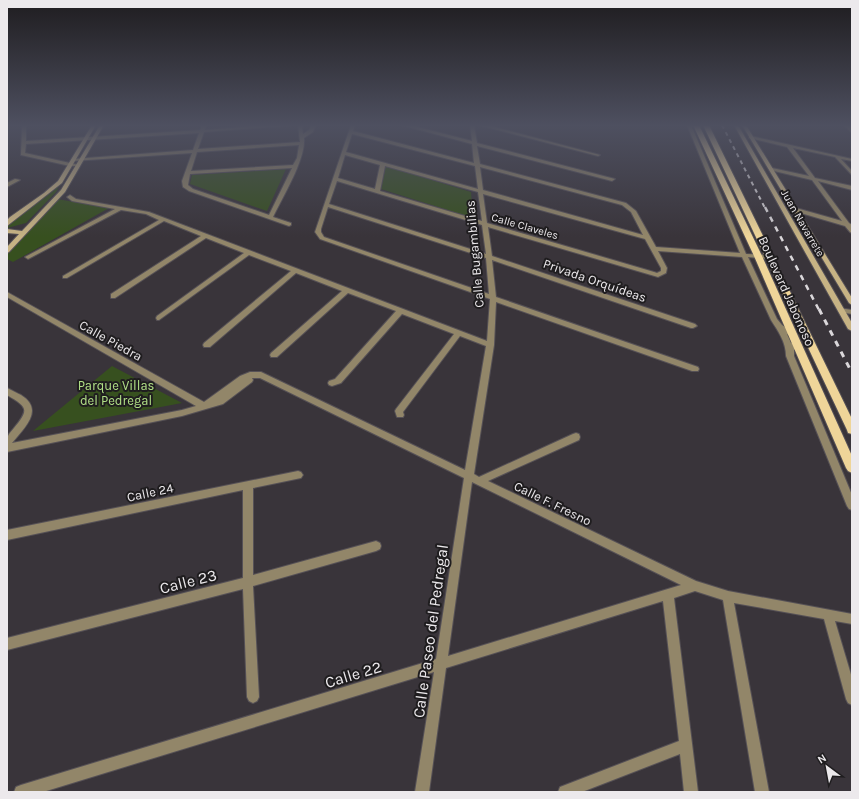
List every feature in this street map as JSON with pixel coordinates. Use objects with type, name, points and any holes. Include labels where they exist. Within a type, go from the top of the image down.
[{"type":"main road","points":[[7,224],[12,218],[60,182],[72,162]]},
{"type":"main road","points":[[7,251],[22,233],[63,191],[81,162]]},
{"type":"main road","name":"Boulevard Jabonoso","points":[[714,162],[781,308],[792,334],[793,346],[852,468]]},
{"type":"main road","name":"Boulevard Jabonoso","points":[[724,162],[852,430]]},
{"type":"main road","name":"Juan Navarrete","points":[[757,162],[852,329]]},
{"type":"main road","name":"Juan Navarrete","points":[[768,162],[852,303]]},
{"type":"main road","points":[[7,231],[22,233]]},
{"type":"street","points":[[58,162],[79,165]]},
{"type":"street","points":[[192,162],[185,181],[185,186],[192,190],[289,224]]},
{"type":"street","points":[[270,218],[297,162]]},
{"type":"street","points":[[341,162],[318,229],[320,235],[326,240],[493,297],[695,369]]},
{"type":"street","points":[[377,162],[648,238]]},
{"type":"street","points":[[463,162],[618,202],[633,211],[654,248],[770,257]]},
{"type":"street","name":"Calle Bugambilias","points":[[468,476],[490,345],[493,297],[477,162]]},
{"type":"street","points":[[548,162],[612,179]]},
{"type":"street","points":[[705,162],[744,255],[774,320],[793,346],[790,356],[852,505]]},
{"type":"street","points":[[802,162],[850,225],[852,231]]},
{"type":"street","points":[[842,162],[852,174]]},
{"type":"street","points":[[378,191],[383,164]]},
{"type":"street","points":[[188,174],[296,166]]},
{"type":"street","points":[[772,169],[852,188]]},
{"type":"street","points":[[710,175],[720,176]]},
{"type":"street","name":"Calle Claveles","points":[[335,179],[485,225],[658,275],[664,272],[664,268],[654,248]]},
{"type":"street","points":[[7,180],[17,180],[7,185]]},
{"type":"street","points":[[70,197],[74,200],[146,213],[164,219],[490,345]]},
{"type":"street","name":"Privada Orquídeas","points":[[326,205],[489,257],[693,326]]},
{"type":"street","points":[[28,257],[121,208]]},
{"type":"street","points":[[796,210],[850,225]]},
{"type":"street","points":[[65,277],[164,219]]},
{"type":"street","points":[[735,234],[747,235]]},
{"type":"street","points":[[112,296],[206,235]]},
{"type":"street","points":[[159,318],[249,252]]},
{"type":"street","points":[[207,345],[296,270]]},
{"type":"street","points":[[274,355],[347,290]]},
{"type":"street","name":"Calle Piedra","points":[[7,294],[204,406]]},
{"type":"street","points":[[768,306],[781,308]]},
{"type":"street","points":[[841,310],[852,312]]},
{"type":"street","points":[[332,383],[338,381],[400,311]]},
{"type":"street","points":[[780,327],[792,334]]},
{"type":"street","points":[[400,415],[399,412],[459,333]]},
{"type":"street","name":"Calle F. Fresno","points":[[204,406],[216,404],[227,398],[256,374],[264,376],[695,586],[728,596],[852,619]]},
{"type":"street","points":[[7,391],[27,404],[29,410],[26,418],[7,443]]},
{"type":"street","points":[[7,448],[182,413],[204,406]]},
{"type":"street","points":[[479,481],[576,437]]},
{"type":"street","name":"Calle 24","points":[[7,535],[298,475]]},
{"type":"street","name":"Calle Paseo del Pedregal","points":[[422,792],[442,664],[468,476]]},
{"type":"street","points":[[248,485],[248,582],[253,697]]},
{"type":"street","name":"Calle 23","points":[[7,644],[248,582],[376,546]]},
{"type":"street","name":"Calle 22","points":[[21,792],[695,586]]},
{"type":"street","points":[[668,595],[691,792]]},
{"type":"street","points":[[728,596],[762,792]]},
{"type":"street","points":[[828,614],[852,699]]},
{"type":"street","points":[[565,792],[686,745]]},
{"type":"green space","points":[[386,166],[471,192],[473,218],[381,189]]},
{"type":"green space","points":[[286,169],[267,211],[190,184],[192,175]]},
{"type":"green space","points":[[59,186],[56,192],[26,223],[7,228],[13,218]]},
{"type":"green space","points":[[57,199],[109,208],[13,262],[7,259],[7,255],[29,227]]},
{"type":"green space","name":"Parque Villas del Pedregal","points":[[112,366],[182,403],[33,431]]},
{"type":"railway","points":[[741,162],[765,208]]},
{"type":"railway","points":[[765,207],[819,310]]},
{"type":"railway","points":[[819,309],[852,373]]}]
